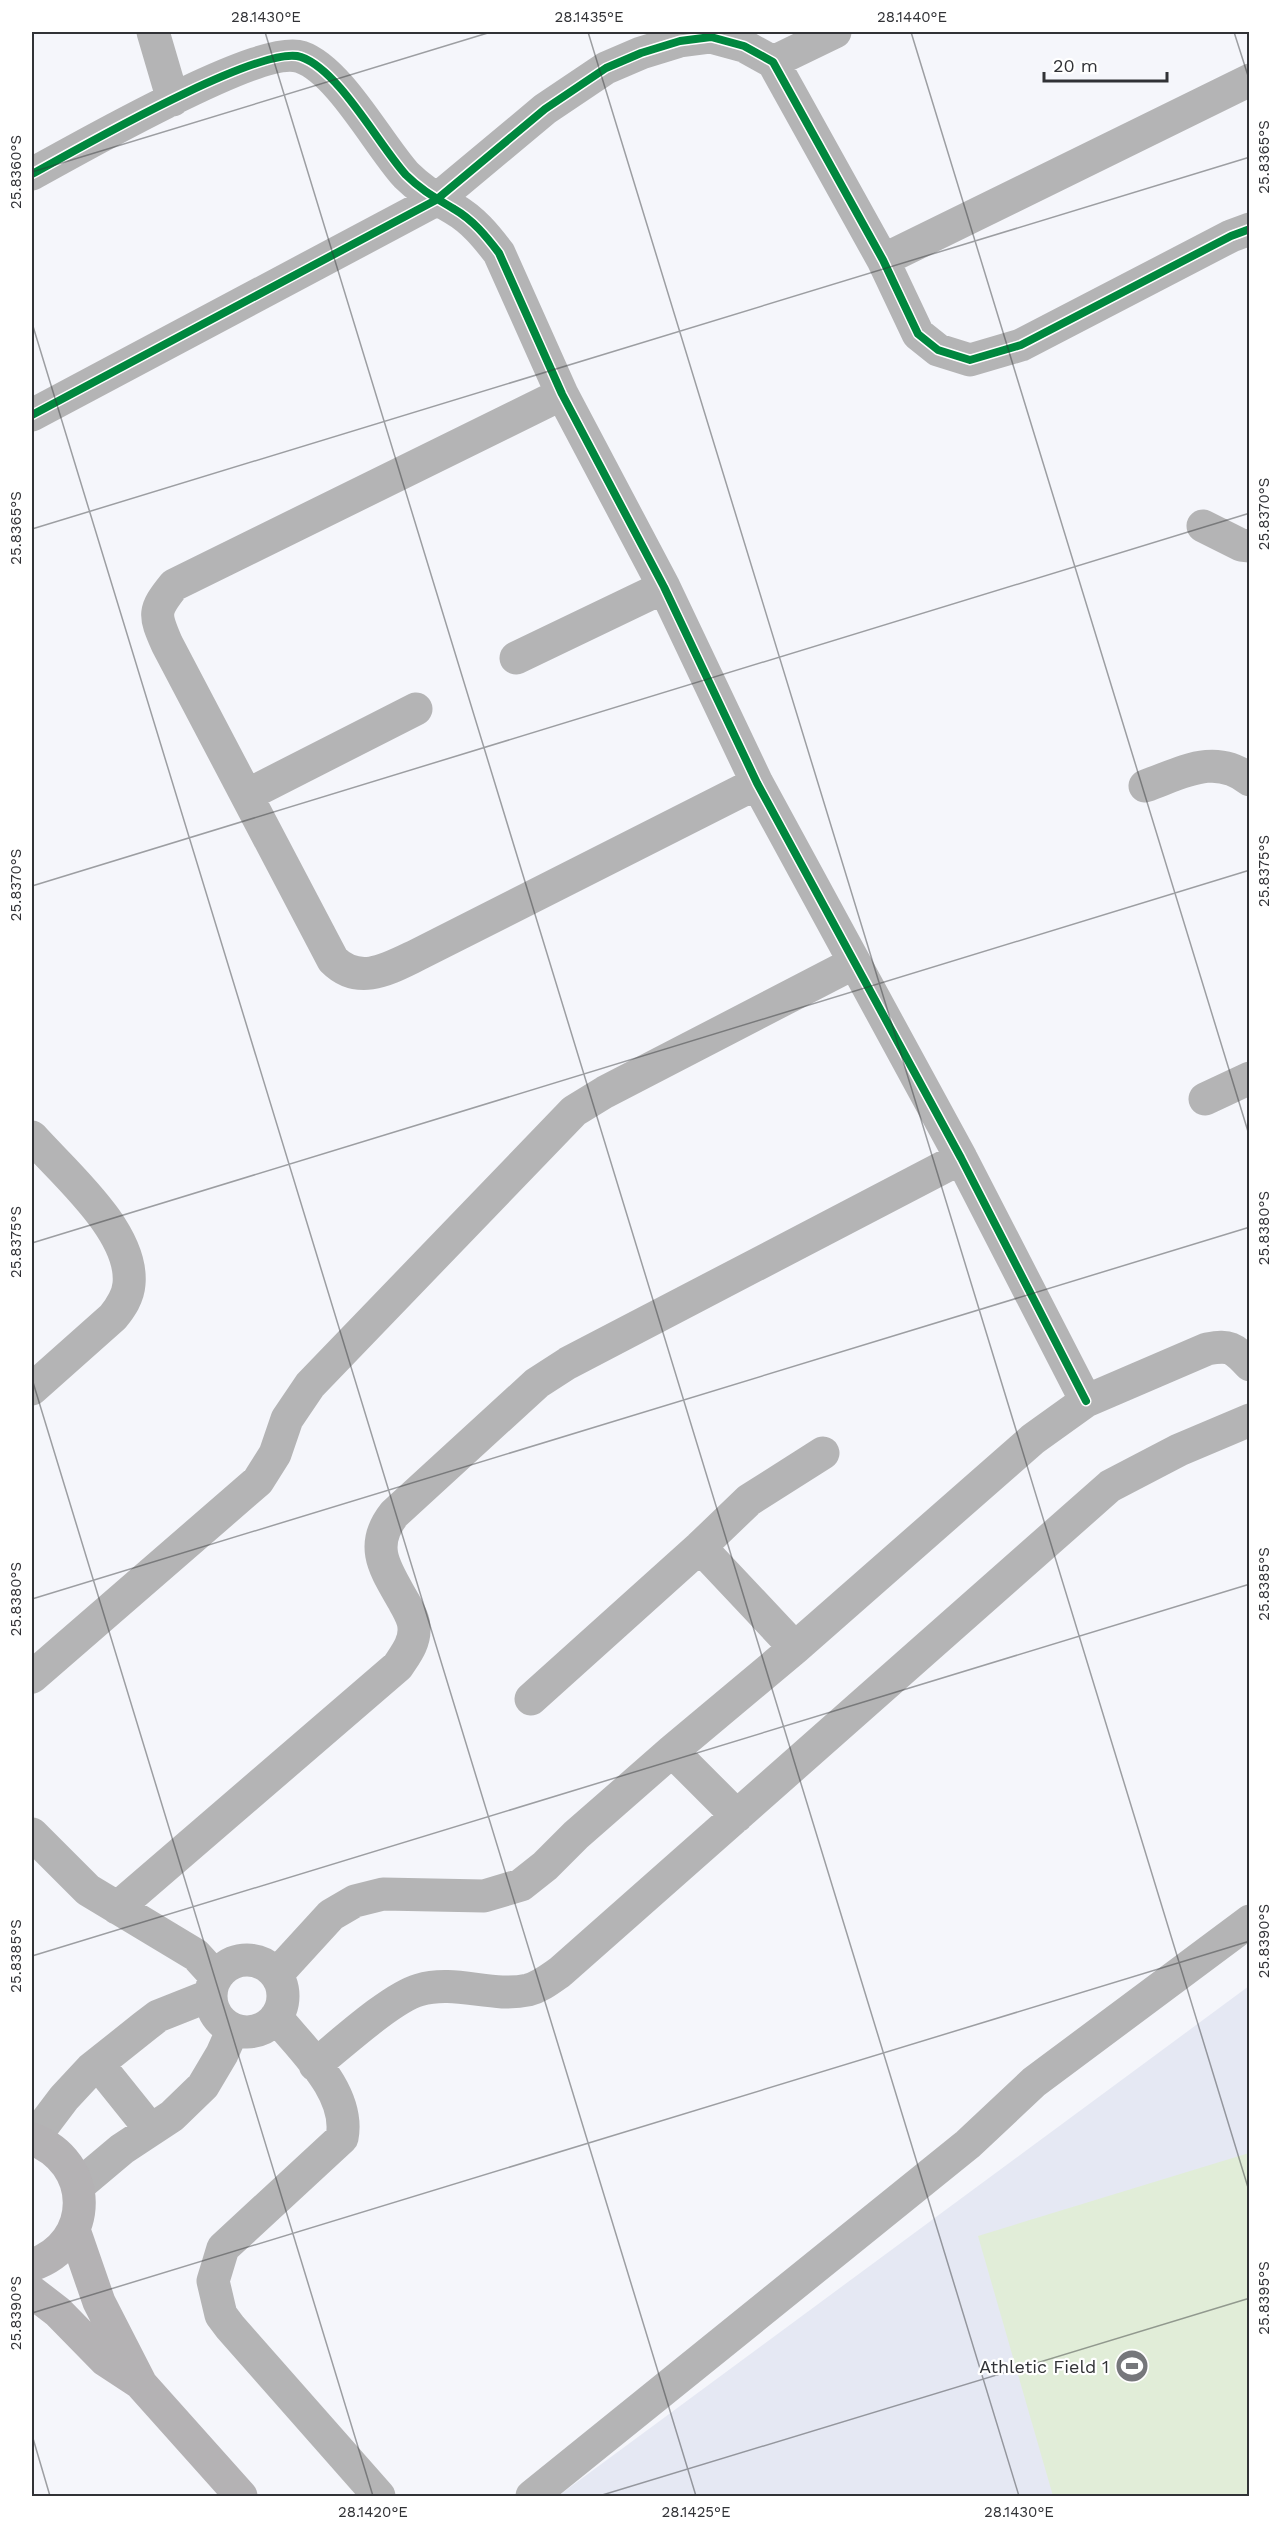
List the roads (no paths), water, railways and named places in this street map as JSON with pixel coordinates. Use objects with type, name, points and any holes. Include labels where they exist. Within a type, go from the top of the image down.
[{"type":"street","points":[[153,32],[172,100]]},
{"type":"street","points":[[772,62],[836,32]]},
{"type":"street","points":[[32,415],[436,200],[545,109],[606,68],[641,53],[680,41],[711,37],[744,46],[772,62],[883,260],[918,334],[938,350],[970,360],[1021,345],[1231,236],[1250,229]]},
{"type":"street","points":[[32,174],[172,100],[251,63],[275,56],[300,56],[326,72],[406,175],[436,200],[454,208],[470,221],[499,253],[562,394],[664,588],[757,783],[961,1158],[1086,1401]]},
{"type":"street","points":[[883,260],[1250,80]]},
{"type":"street","points":[[562,394],[174,585],[158,604],[157,622],[333,960],[349,973],[372,973],[417,956],[757,783]]},
{"type":"street","points":[[1203,526],[1241,545],[1250,546]]},
{"type":"street","points":[[516,658],[664,588]]},
{"type":"street","points":[[247,795],[416,709]]},
{"type":"street","points":[[1145,786],[1207,766],[1225,766],[1250,780]]},
{"type":"street","points":[[32,1677],[258,1481],[275,1454],[287,1419],[310,1384],[574,1111],[605,1092],[854,963]]},
{"type":"street","points":[[1205,1099],[1250,1078]]},
{"type":"street","points":[[32,1137],[91,1202],[113,1231],[127,1258],[129,1284],[124,1303],[113,1317],[32,1389]]},
{"type":"street","points":[[117,1908],[398,1666],[408,1652],[414,1628],[410,1614],[383,1562],[380,1539],[384,1527],[394,1514],[537,1383],[568,1363],[961,1158]]},
{"type":"street","points":[[277,1974],[332,1914],[355,1901],[383,1894],[484,1896],[520,1885],[545,1866],[576,1835],[672,1751],[795,1648],[1033,1439],[1086,1401],[1207,1349],[1228,1346],[1238,1352],[1250,1365]]},
{"type":"street","points":[[315,2064],[400,1998],[418,1990],[441,1986],[517,1992],[543,1983],[577,1959],[1110,1486],[1171,1454],[1250,1420]]},
{"type":"street","points":[[531,1700],[700,1547],[748,1500],[823,1453]]},
{"type":"street","points":[[700,1547],[795,1648]]},
{"type":"street","points":[[672,1751],[737,1816]]},
{"type":"street","points":[[32,1834],[88,1890],[196,1954],[214,1986],[214,2012],[219,2019],[233,2029],[249,2032],[264,2027],[276,2017],[284,2001],[281,1982],[277,1974],[266,1965],[253,1960],[238,1961],[226,1967],[214,1986],[158,2016],[98,2064],[64,2098],[32,2139],[53,2149],[69,2165],[78,2186],[80,2208],[74,2230],[62,2248],[44,2261],[32,2265]]},
{"type":"street","points":[[531,2496],[968,2144],[1034,2082],[1250,1921]]},
{"type":"street","points":[[276,2017],[315,2064],[338,2097],[344,2116],[342,2138],[234,2235],[223,2248],[213,2280],[221,2314],[230,2327],[378,2496]]},
{"type":"street","points":[[78,2186],[122,2149],[172,2116],[203,2086],[233,2029]]},
{"type":"street","points":[[98,2064],[151,2130]]},
{"type":"street","points":[[74,2230],[99,2302],[140,2383]]},
{"type":"street","points":[[32,2292],[58,2312],[105,2360],[140,2383],[241,2496]]},
{"type":"place","name":"Athletic Field 1","points":[[1132,2366]]}]
